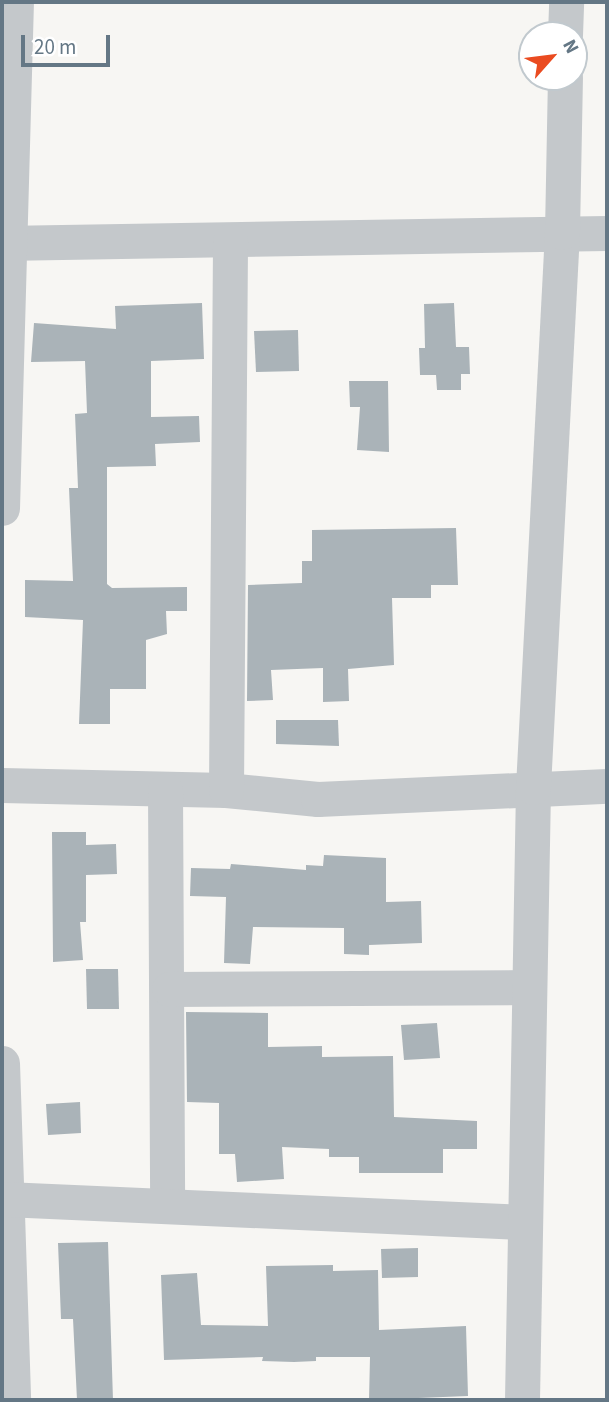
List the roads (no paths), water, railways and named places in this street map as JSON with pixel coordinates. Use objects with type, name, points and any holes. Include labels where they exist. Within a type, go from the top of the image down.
[{"type":"street","points":[[2,508],[6,243],[16,2]]},
{"type":"street","points":[[565,21],[566,2]]},
{"type":"street","points":[[522,1400],[523,1222],[533,786],[562,232],[565,91]]},
{"type":"street","points":[[6,243],[607,233]]},
{"type":"street","points":[[226,790],[230,241]]},
{"type":"street","points":[[2,785],[226,790],[318,799],[533,786],[607,786]]},
{"type":"street","points":[[165,790],[169,989],[167,1206]]},
{"type":"street","points":[[169,989],[528,987]]},
{"type":"street","points":[[2,1063],[13,1400]]},
{"type":"street","points":[[5,1199],[523,1222]]}]
